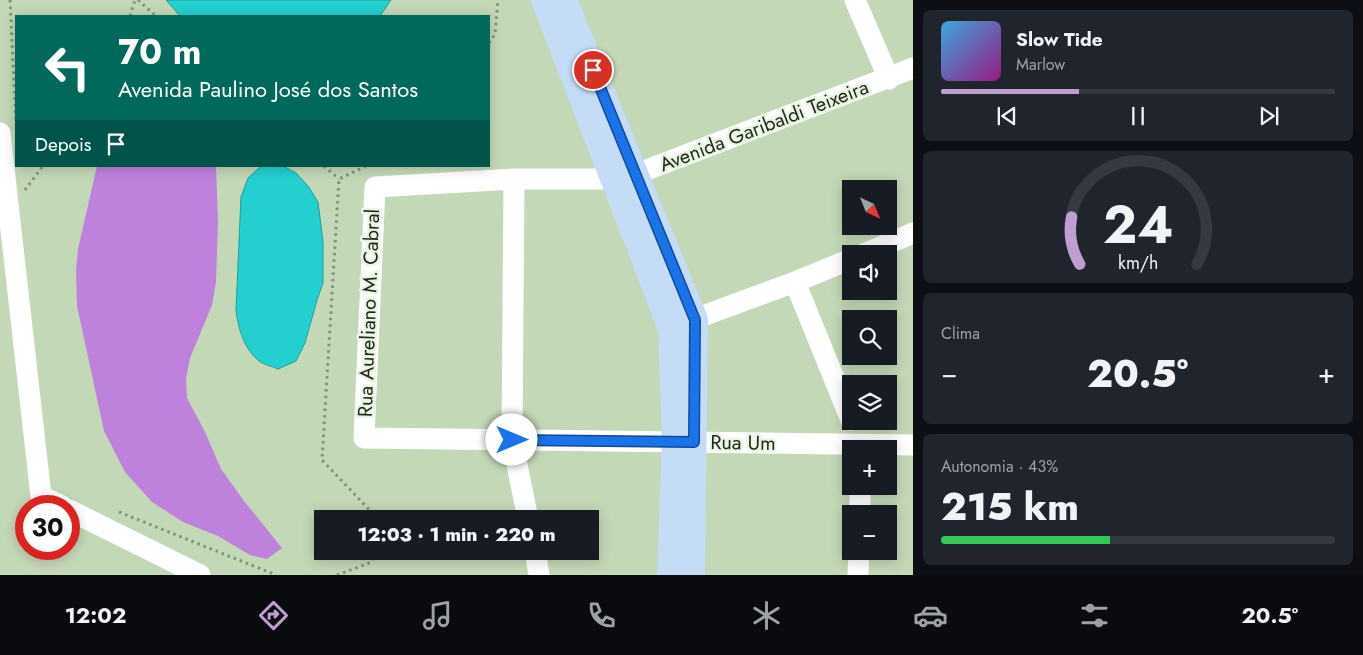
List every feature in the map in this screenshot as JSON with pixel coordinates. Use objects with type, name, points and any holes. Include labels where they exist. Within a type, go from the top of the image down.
[{"type":"main road","points":[[544,0],[625,177]]},
{"type":"main road","points":[[564,0],[625,177],[683,324],[684,441],[692,575]]},
{"type":"main road","points":[[670,575],[684,441]]},
{"type":"street","points":[[855,0],[888,79]]},
{"type":"street","name":"Avenida Garibaldi Teixeira","points":[[375,187],[514,179],[625,177],[913,68]]},
{"type":"street","points":[[0,133],[41,495]]},
{"type":"street","points":[[514,179],[512,440],[526,510]]},
{"type":"street","name":"Rua Aureliano M. Cabral","points":[[364,438],[375,187]]},
{"type":"street","points":[[885,245],[913,233]]},
{"type":"street","points":[[683,324],[842,263]]},
{"type":"street","points":[[795,282],[842,396]]},
{"type":"street","name":"Rua Um","points":[[364,438],[684,441],[842,445]]},
{"type":"street","name":"Rua Um","points":[[897,445],[913,445]]},
{"type":"street","points":[[80,515],[200,575]]},
{"type":"street","points":[[536,560],[539,575]]},
{"type":"street","points":[[858,575],[859,560]]},
{"type":"path","points":[[10,0],[15,103]]},
{"type":"path","points":[[130,15],[137,0],[155,15]]},
{"type":"path","points":[[490,42],[495,34],[498,0]]},
{"type":"path","points":[[20,196],[42,167]]},
{"type":"path","points":[[325,167],[339,179]]},
{"type":"path","points":[[339,179],[364,167]]},
{"type":"path","points":[[339,179],[322,460],[369,510]]},
{"type":"path","points":[[114,510],[276,575]]},
{"type":"path","points":[[337,575],[372,562],[372,560]]},
{"type":"shaded area","points":[[97,167],[216,167],[218,222],[216,282],[212,305],[190,358],[186,379],[187,398],[205,432],[221,469],[282,548],[267,559],[250,555],[218,536],[183,522],[152,502],[125,472],[104,431],[77,306],[76,270],[78,249]]},
{"type":"water","points":[[166,0],[391,0],[381,15],[179,15]]},
{"type":"water","points":[[260,167],[285,167],[296,173],[308,186],[318,202],[323,242],[323,283],[305,343],[296,361],[278,369],[261,362],[254,356],[246,344],[238,324],[236,310],[241,197],[248,178]]},
{"type":"route","points":[[512,440],[694,442],[695,320],[593,70]]}]
